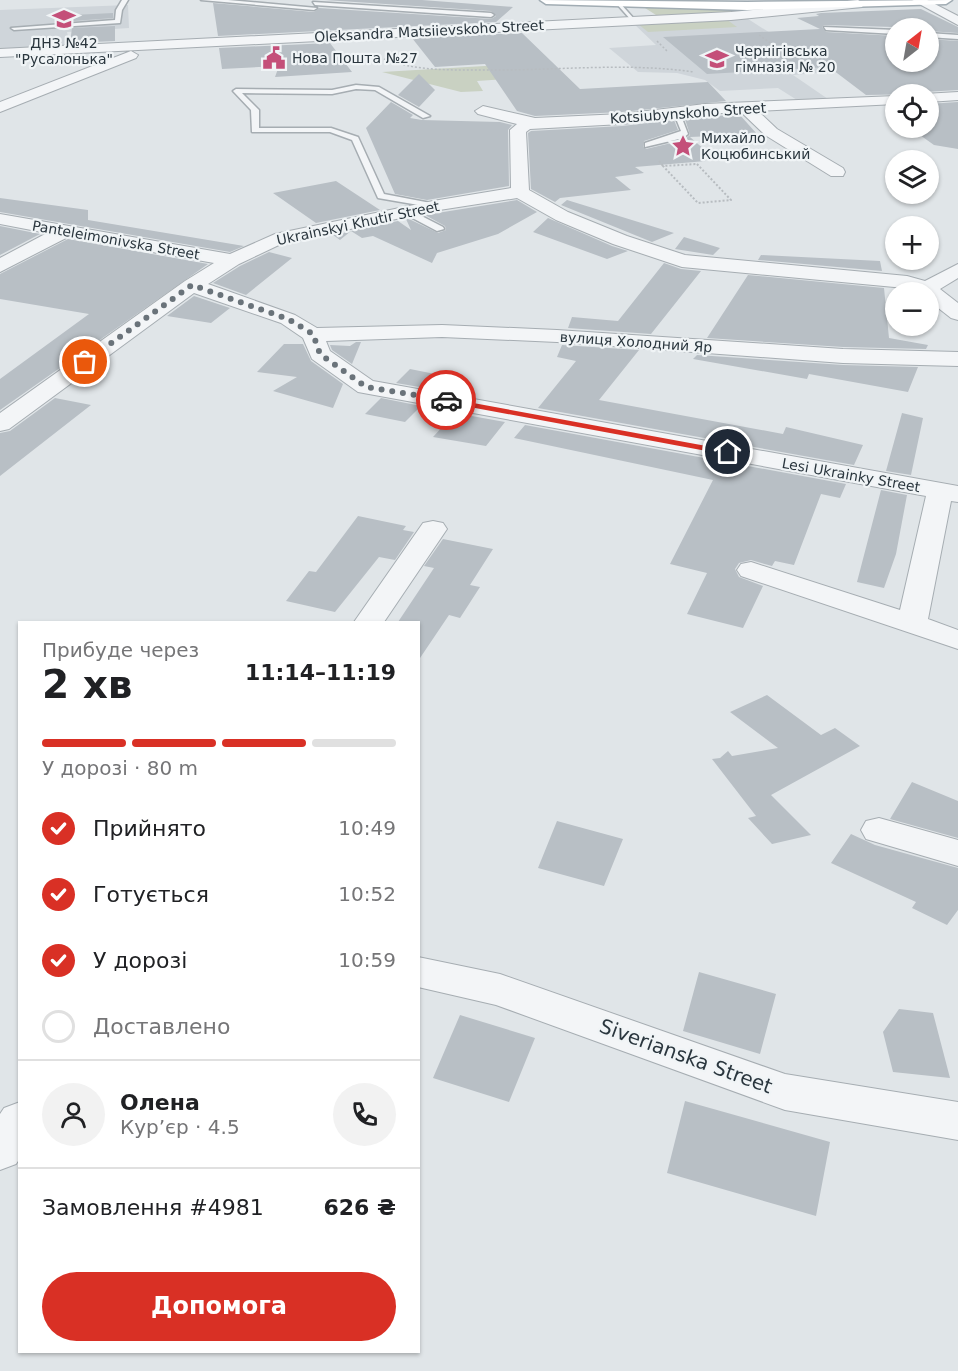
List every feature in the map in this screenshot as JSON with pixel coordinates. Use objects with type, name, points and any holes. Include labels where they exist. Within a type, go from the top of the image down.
[{"type":"main road","points":[[546,0],[617,3],[872,0]]},
{"type":"main road","points":[[653,3],[738,6],[946,0]]},
{"type":"street","points":[[919,1],[958,21]]},
{"type":"street","name":"Oleksandra Matsiievskoho Street","points":[[0,53],[731,16],[858,4]]},
{"type":"street","points":[[0,107],[154,45]]},
{"type":"street","points":[[0,92],[28,95]]},
{"type":"street","points":[[939,97],[958,96]]},
{"type":"street","name":"Kotsiubynskoho Street","points":[[483,111],[535,123],[676,112],[885,101]]},
{"type":"street","points":[[746,108],[771,132],[837,172]]},
{"type":"street","points":[[535,123],[518,130],[520,192],[562,216],[610,236],[682,261],[907,282]]},
{"type":"street","name":"Ukrainskyi Khutir Street","points":[[0,424],[192,285],[232,260],[275,240],[406,211],[520,192]]},
{"type":"street","name":"Panteleimonivska Street","points":[[0,219],[232,260]]},
{"type":"street","points":[[0,266],[66,230]]},
{"type":"street","points":[[937,282],[958,270]]},
{"type":"street","name":"Lesi Ukrainky Street","points":[[192,285],[288,319],[313,334],[320,354],[366,387],[949,493],[912,624]]},
{"type":"street","points":[[939,298],[958,314]]},
{"type":"street","name":"вулиця Холодний Яр","points":[[313,334],[442,331],[557,336],[843,356],[958,359]]},
{"type":"street","points":[[370,621],[434,529]]},
{"type":"street","points":[[751,570],[958,640]]},
{"type":"street","points":[[879,830],[958,853]]},
{"type":"street","name":"Siverianska Street","points":[[420,972],[500,990],[785,1092],[958,1120]]},
{"type":"street","points":[[0,1150],[18,1124]]},
{"type":"lane","points":[[14,28],[118,22],[119,10],[125,0]]},
{"type":"lane","points":[[204,0],[491,15]]},
{"type":"lane","points":[[617,3],[634,20]]},
{"type":"lane","points":[[826,28],[885,31]]},
{"type":"lane","points":[[939,36],[958,37]]},
{"type":"lane","points":[[426,116],[377,88],[356,87],[332,92],[237,91],[255,110],[255,130],[331,130],[355,139],[381,196],[433,206]]},
{"type":"lane","points":[[648,146],[680,136],[685,132],[676,112]]},
{"type":"lane","points":[[406,211],[440,230]]},
{"type":"path","points":[[384,59],[390,64],[421,68],[563,72],[651,68],[694,72]]},
{"type":"path","points":[[648,146],[663,166],[698,203],[731,200],[697,164],[663,166]]},
{"type":"shaded area","name":"ДНЗ №42 \"Русалонька\"","points":[[128,5],[129,28],[67,32],[70,46],[0,50],[0,10]]},
{"type":"shaded area","name":"Чернігівська гімназія № 20","points":[[745,17],[831,72],[793,75],[828,99],[797,100],[778,88],[720,91],[705,80],[677,73],[638,72],[609,48],[656,45],[632,22]]},
{"type":"green space","points":[[645,8],[809,9],[656,15]]},
{"type":"green space","points":[[726,19],[737,27],[648,32],[638,24]]},
{"type":"green space","points":[[536,63],[551,76],[477,81],[483,91],[461,92],[382,72]]},
{"type":"building","points":[[325,0],[422,0],[513,7],[496,22],[218,36],[213,3],[314,12],[319,8],[491,19],[496,16],[491,11]]},
{"type":"building","points":[[921,9],[958,27],[958,33],[939,32],[939,18],[885,18],[885,27],[824,25],[822,27],[826,32],[885,35],[885,72],[939,72],[939,40],[958,41],[958,90],[939,91],[939,84],[885,84],[885,95],[866,95],[829,67],[707,74],[663,37],[820,29],[797,18],[819,16],[816,14]]},
{"type":"building","points":[[113,13],[113,18],[73,21],[73,15]]},
{"type":"building","points":[[115,26],[115,41],[70,43],[72,28]]},
{"type":"building","points":[[522,33],[580,89],[708,82],[726,101],[622,112],[535,116],[517,111],[485,64],[435,67],[412,38]]},
{"type":"building","points":[[330,43],[352,72],[275,77],[279,66],[222,69],[219,48]]},
{"type":"building","points":[[419,74],[435,90],[419,107],[398,95]]},
{"type":"building","points":[[391,102],[413,115],[410,118],[500,122],[512,125],[508,130],[509,186],[427,200],[395,194],[366,128]]},
{"type":"building","points":[[958,102],[958,149],[934,145],[924,138],[939,138],[939,103]]},
{"type":"building","points":[[739,114],[757,134],[690,137],[714,158],[703,158],[706,161],[635,167],[644,173],[615,177],[631,190],[560,198],[555,202],[531,189],[528,133],[531,131],[622,126],[674,120],[678,130],[644,141],[643,147],[646,149],[684,140],[690,135],[685,119]]},
{"type":"building","points":[[336,181],[380,210],[316,223],[273,193]]},
{"type":"building","points":[[0,198],[88,210],[88,220],[244,246],[230,252],[0,212]]},
{"type":"building","points":[[517,200],[537,212],[498,234],[437,253],[432,263],[373,236],[362,238],[351,231],[398,221],[411,230],[406,219],[409,219],[438,233],[446,230],[445,226],[425,215]]},
{"type":"building","points":[[567,200],[674,233],[652,242],[561,205]]},
{"type":"building","points":[[548,218],[628,251],[607,259],[533,232]]},
{"type":"building","points":[[0,226],[40,234],[0,255]]},
{"type":"building","points":[[351,231],[340,240],[333,235]]},
{"type":"building","points":[[684,237],[720,248],[713,255],[675,249]]},
{"type":"building","points":[[68,239],[208,264],[0,410],[0,379],[89,314],[0,299],[0,274]]},
{"type":"building","points":[[269,252],[292,258],[246,295],[213,283],[240,266]]},
{"type":"building","points":[[761,255],[880,261],[882,271],[758,260]]},
{"type":"building","points":[[664,263],[681,269],[701,271],[651,334],[568,328],[572,317],[618,321]]},
{"type":"building","points":[[748,275],[884,288],[885,336],[928,345],[926,349],[843,347],[707,338]]},
{"type":"building","points":[[194,296],[230,308],[211,323],[167,316]]},
{"type":"building","points":[[361,342],[352,364],[332,350],[330,345],[350,346]]},
{"type":"building","points":[[284,344],[303,344],[311,361],[343,384],[333,408],[273,391],[297,377],[257,372]]},
{"type":"building","points":[[562,345],[639,350],[599,400],[783,434],[786,427],[863,445],[854,465],[538,408],[576,361],[557,357]]},
{"type":"building","points":[[697,355],[843,365],[918,367],[908,392],[809,374],[807,379],[693,359]]},
{"type":"building","points":[[410,369],[450,377],[437,390],[396,383]]},
{"type":"building","points":[[55,398],[91,405],[0,476],[0,433],[10,431]]},
{"type":"building","points":[[381,398],[421,406],[405,422],[365,414]]},
{"type":"building","points":[[455,413],[505,422],[486,446],[433,437]]},
{"type":"building","points":[[902,413],[923,418],[911,475],[886,471]]},
{"type":"building","points":[[525,425],[846,484],[840,498],[821,494],[794,565],[775,561],[772,566],[751,560],[739,563],[735,569],[739,577],[763,586],[743,628],[687,614],[707,573],[670,564],[713,480],[514,438]]},
{"type":"building","points":[[881,490],[907,495],[896,554],[884,588],[857,582]]},
{"type":"building","points":[[358,516],[406,526],[403,530],[414,532],[395,560],[379,557],[335,612],[286,601],[309,571],[316,572]]},
{"type":"building","points":[[443,539],[493,549],[470,585],[480,587],[460,618],[449,615],[420,658],[420,621],[399,621],[434,568],[424,566]]},
{"type":"building","points":[[767,695],[821,735],[835,728],[860,746],[771,795],[811,835],[772,844],[748,818],[756,816],[712,759],[720,758],[728,751],[732,756],[778,748],[730,712]]},
{"type":"building","points":[[912,782],[958,801],[958,838],[890,819]]},
{"type":"building","points":[[557,821],[623,839],[604,886],[538,868]]},
{"type":"building","points":[[851,834],[875,845],[958,868],[958,910],[947,925],[912,908],[916,902],[831,863]]},
{"type":"building","points":[[699,972],[776,994],[760,1054],[683,1031]]},
{"type":"building","points":[[899,1009],[933,1013],[950,1078],[893,1072],[883,1032]]},
{"type":"building","points":[[460,1015],[535,1038],[509,1102],[433,1078]]},
{"type":"building","points":[[685,1101],[830,1142],[816,1216],[667,1173]]},
{"type":"way so far","points":[[85,362],[192,285],[288,319],[313,334],[320,354],[366,387],[446,400]]},
{"type":"place","name":"ДНЗ №42 \"Русалонька\"","points":[[64,19]]},
{"type":"place","name":"Нова Пошта №27","points":[[274,58]]},
{"type":"place","name":"Чернігівська гімназія № 20","points":[[717,59]]},
{"type":"place","name":"Михайло Коцюбинський","points":[[683,146]]},
{"type":"route","points":[[446,400],[728,452]]}]
